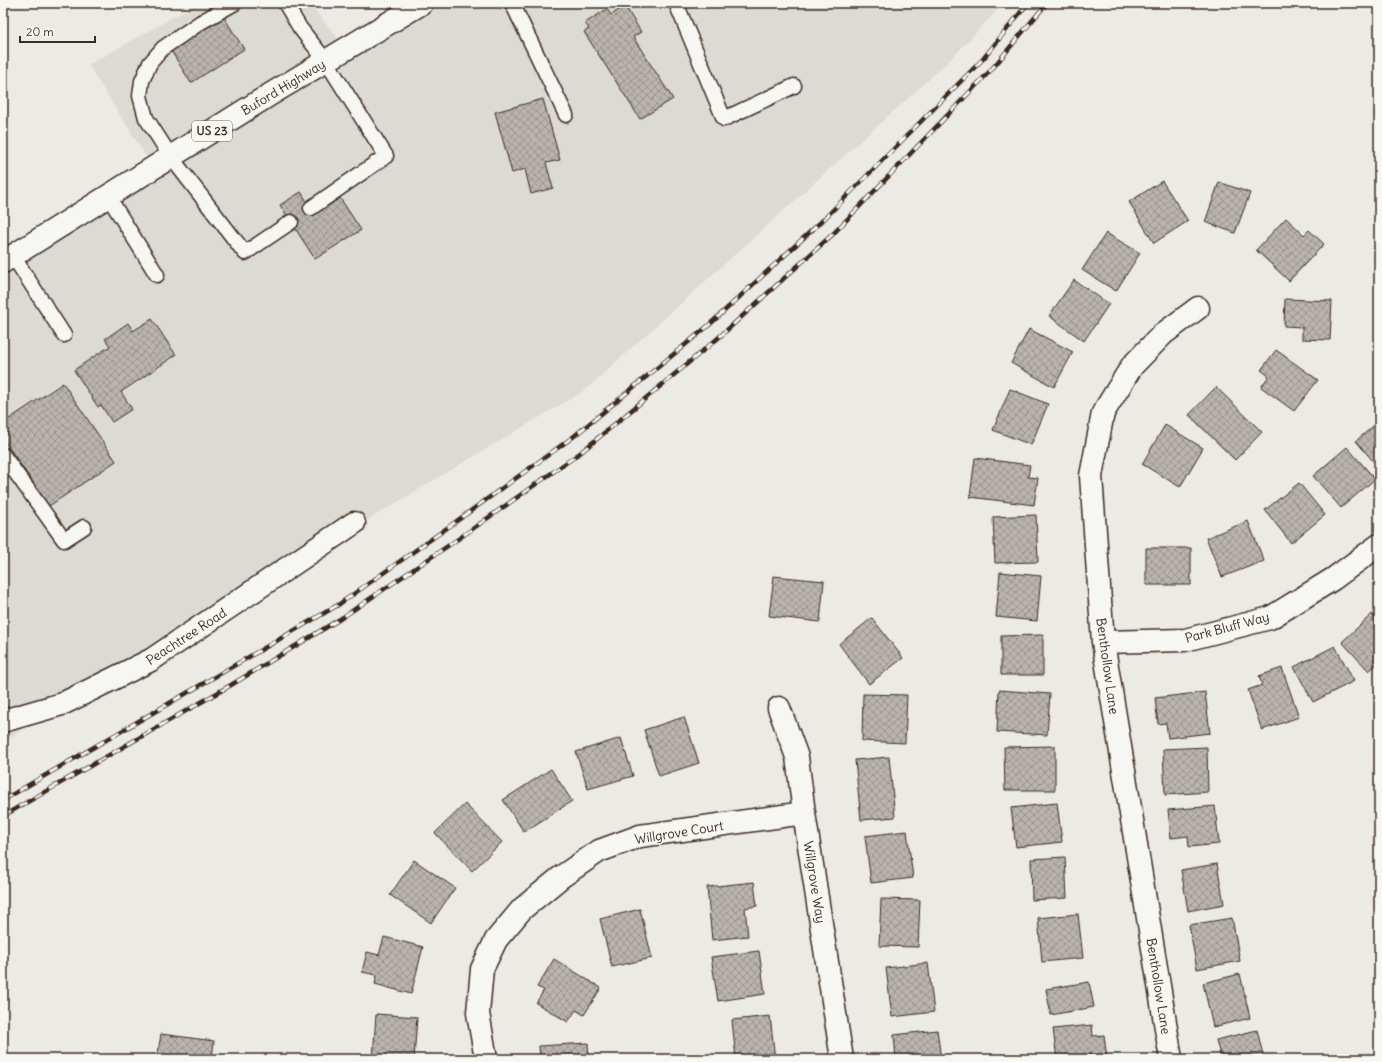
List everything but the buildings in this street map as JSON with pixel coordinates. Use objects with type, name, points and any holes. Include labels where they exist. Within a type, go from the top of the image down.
[{"type":"street","name":"Buford Highway","points":[[8,259],[422,3]]},
{"type":"street","name":"Benthollow Lane","points":[[1171,1059],[1103,642],[1091,476],[1103,413],[1132,366],[1163,334],[1198,308]]},
{"type":"street","name":"Peachtree Road","points":[[3,721],[62,704],[151,660],[354,523]]},
{"type":"street","name":"Park Bluff Way","points":[[1103,642],[1186,640],[1270,618],[1333,579],[1379,545]]},
{"type":"street","name":"Willgrove Way","points":[[779,708],[797,757],[804,813],[842,1059]]},
{"type":"street","name":"Willgrove Court","points":[[486,1059],[478,1013],[482,969],[496,940],[522,909],[561,877],[599,851],[640,836],[804,813]]},
{"type":"lane","points":[[234,3],[201,22],[163,48],[150,63],[142,81],[140,96],[146,118],[171,157],[245,252],[291,222]]},
{"type":"lane","points":[[285,3],[300,28],[326,61],[386,156],[311,208]]},
{"type":"lane","points":[[512,3],[566,115]]},
{"type":"lane","points":[[676,3],[724,119],[794,86]]},
{"type":"lane","points":[[108,196],[157,275]]},
{"type":"lane","points":[[8,259],[64,336]]},
{"type":"lane","points":[[3,455],[64,540],[84,527]]},
{"type":"shaded area","points":[[198,3],[309,3],[344,46],[417,3],[1004,3],[949,61],[585,390],[143,654],[3,742],[3,254],[151,164],[88,65]]},
{"type":"railway","points":[[3,800],[338,605],[573,437],[708,326],[823,220],[983,59],[1028,3]]},
{"type":"railway","points":[[3,816],[231,685],[340,619],[461,537],[580,453],[717,339],[833,234],[991,70],[1047,3]]}]
